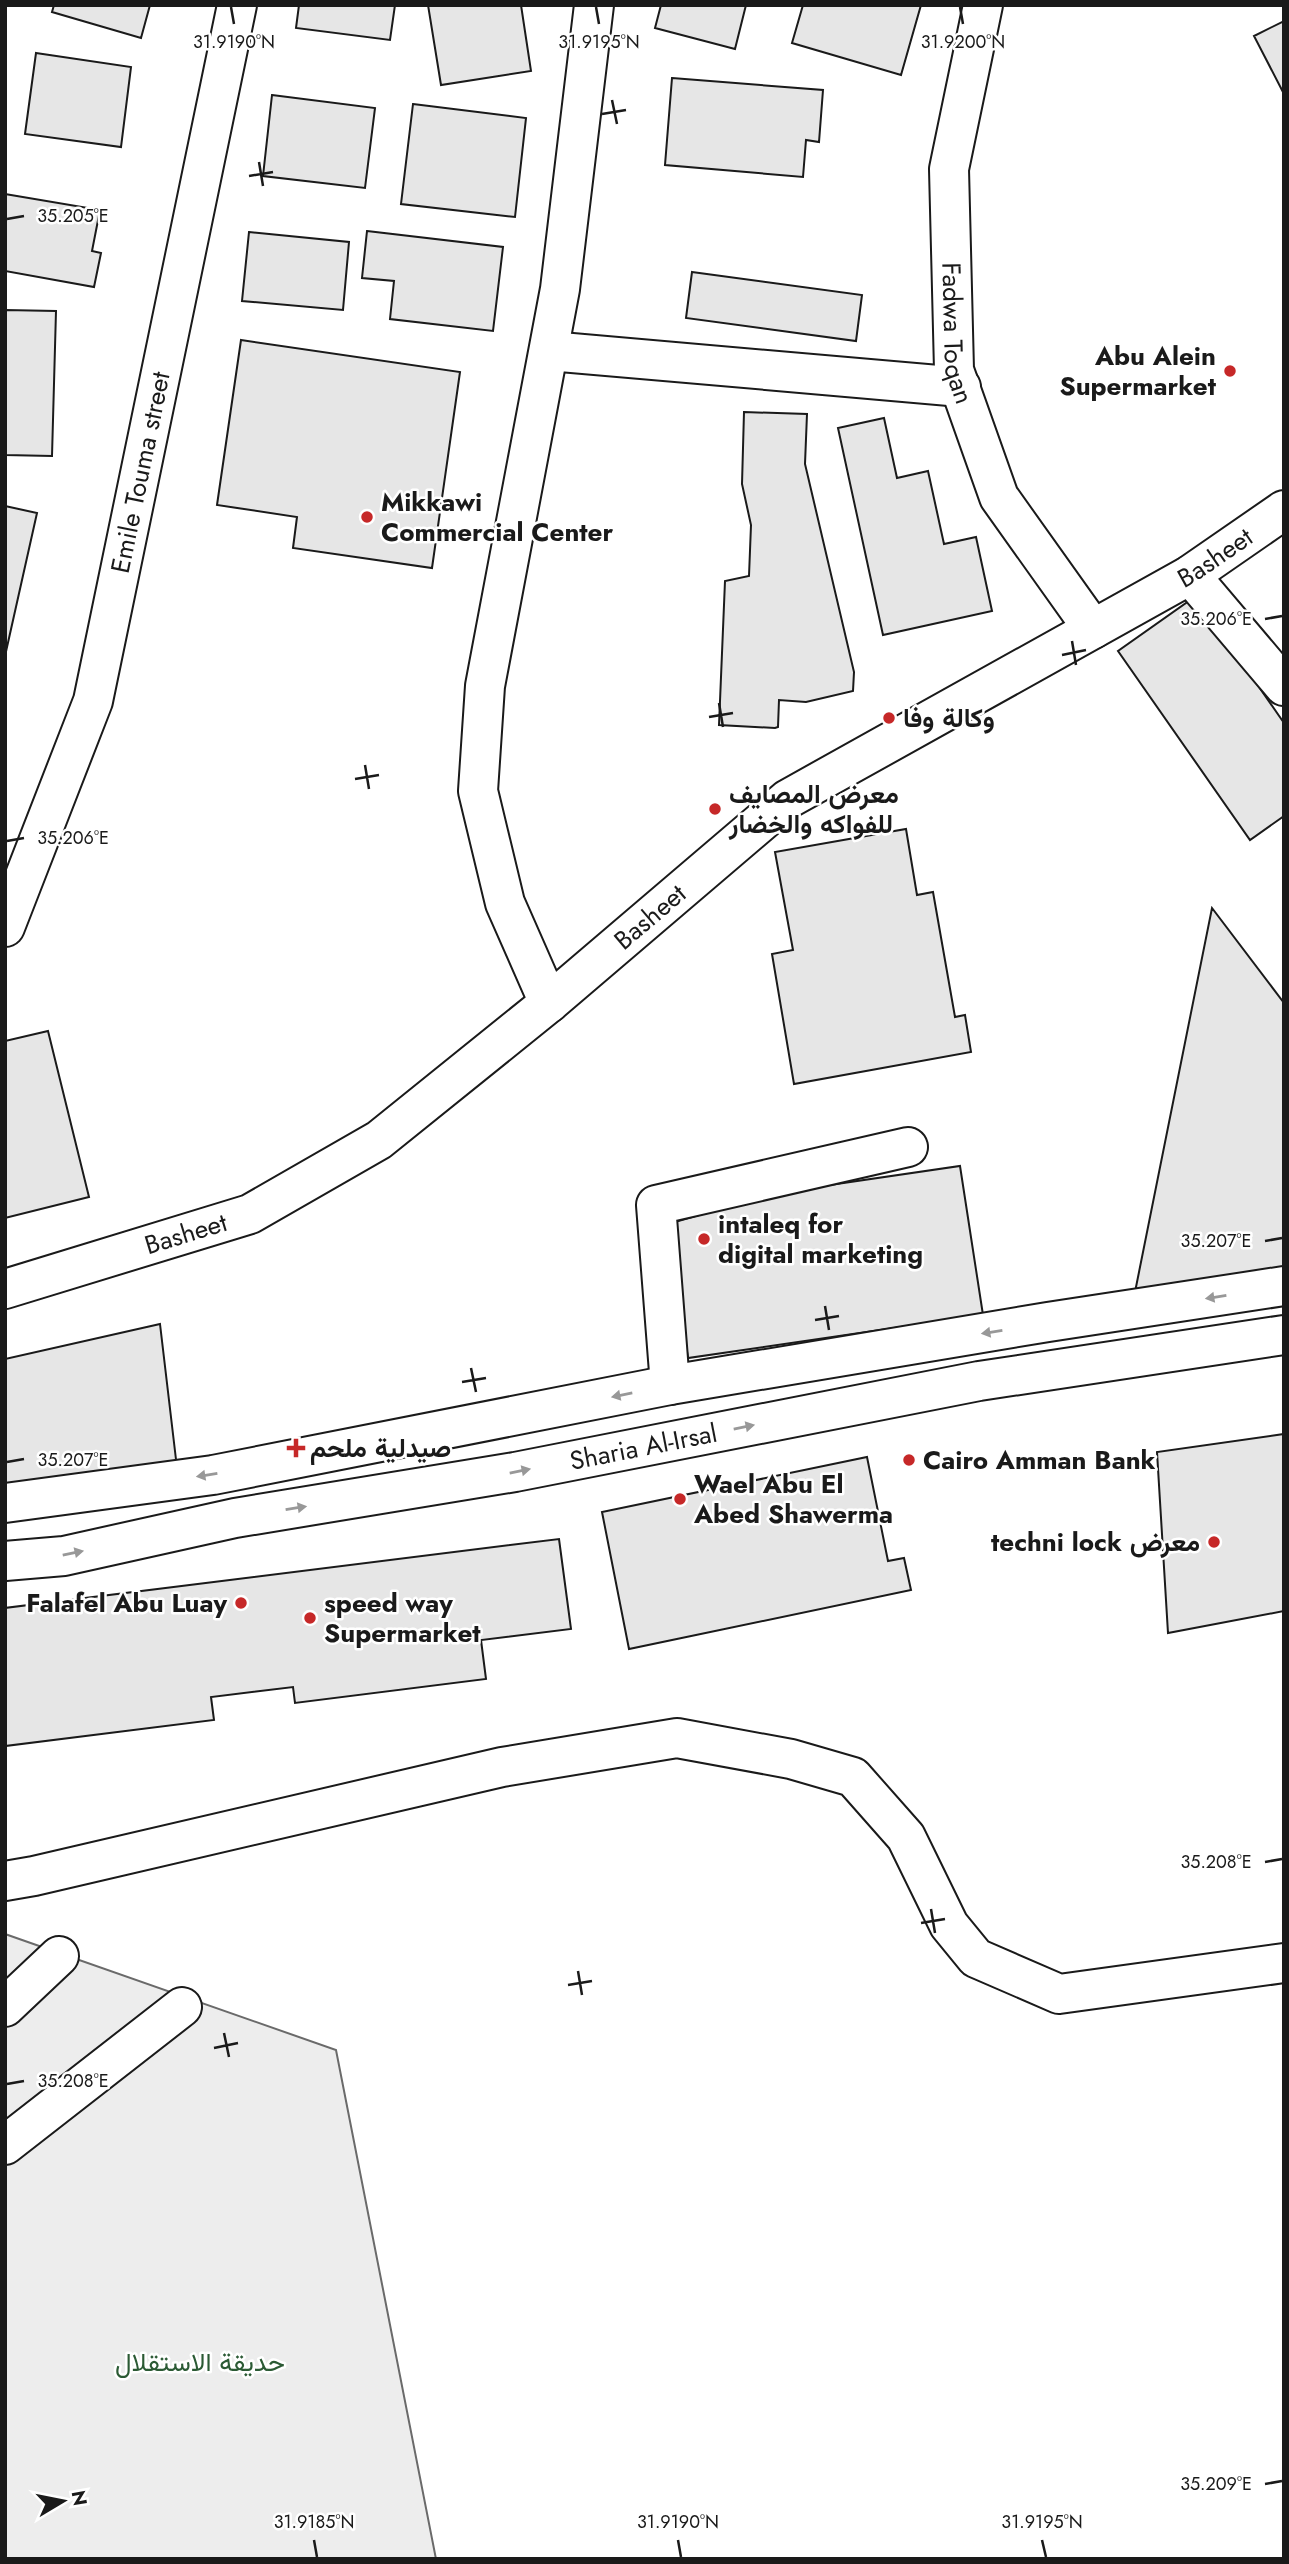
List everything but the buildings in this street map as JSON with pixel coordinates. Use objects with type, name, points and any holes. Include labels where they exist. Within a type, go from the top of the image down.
[{"type":"street","name":"Emile Touma street","points":[[5,927],[93,701],[237,5]]},
{"type":"street","points":[[548,1003],[505,903],[478,791],[485,686],[560,289],[594,5]]},
{"type":"street","name":"Fadwa Toqan","points":[[983,5],[949,169],[954,370],[999,497],[1093,629]]},
{"type":"street","points":[[549,351],[961,387]]},
{"type":"street","name":"Basheet","points":[[5,1289],[135,1252],[250,1214],[379,1140],[548,1003],[788,799],[1190,575],[1284,510]]},
{"type":"street","points":[[1190,575],[1284,686]]},
{"type":"street","points":[[670,1385],[656,1205],[908,1147]]},
{"type":"street","name":"Sharia Al-Irsal","points":[[5,1503],[212,1475],[670,1385],[1284,1286]]},
{"type":"street","name":"Sharia Al-Irsal","points":[[5,1561],[64,1556],[235,1518],[515,1472],[979,1381],[1284,1335]]},
{"type":"street","points":[[5,1881],[502,1768],[677,1738],[791,1759],[853,1777],[906,1837],[949,1925],[976,1958],[1059,1994],[1284,1963]]},
{"type":"street","points":[[5,2007],[59,1956]]},
{"type":"street","points":[[5,2145],[182,2007]]},
{"type":"shaded area","name":"حديقة الاستقلال","points":[[5,1934],[336,2050],[436,2559],[5,2559]]},
{"type":"place","name":"Abu Alein Supermarket","points":[[1230,371]]},
{"type":"place","name":"Mikkawi Commercial Center","points":[[367,517]]},
{"type":"place","name":"وكالة وفا","points":[[889,718]]},
{"type":"place","name":"معرض المصايف للفواكه والخضار","points":[[715,809]]},
{"type":"place","name":"intaleq for digital marketing","points":[[704,1239]]},
{"type":"place","name":"صيدلية ملحم","points":[[296,1448]]},
{"type":"place","name":"Cairo Amman Bank","points":[[909,1460]]},
{"type":"place","name":"Wael Abu El Abed Shawerma","points":[[680,1499]]},
{"type":"place","name":"techni lock معرض","points":[[1214,1542]]},
{"type":"place","name":"Falafel Abu Luay","points":[[241,1603]]},
{"type":"place","name":"speed way Supermarket","points":[[310,1618]]}]
